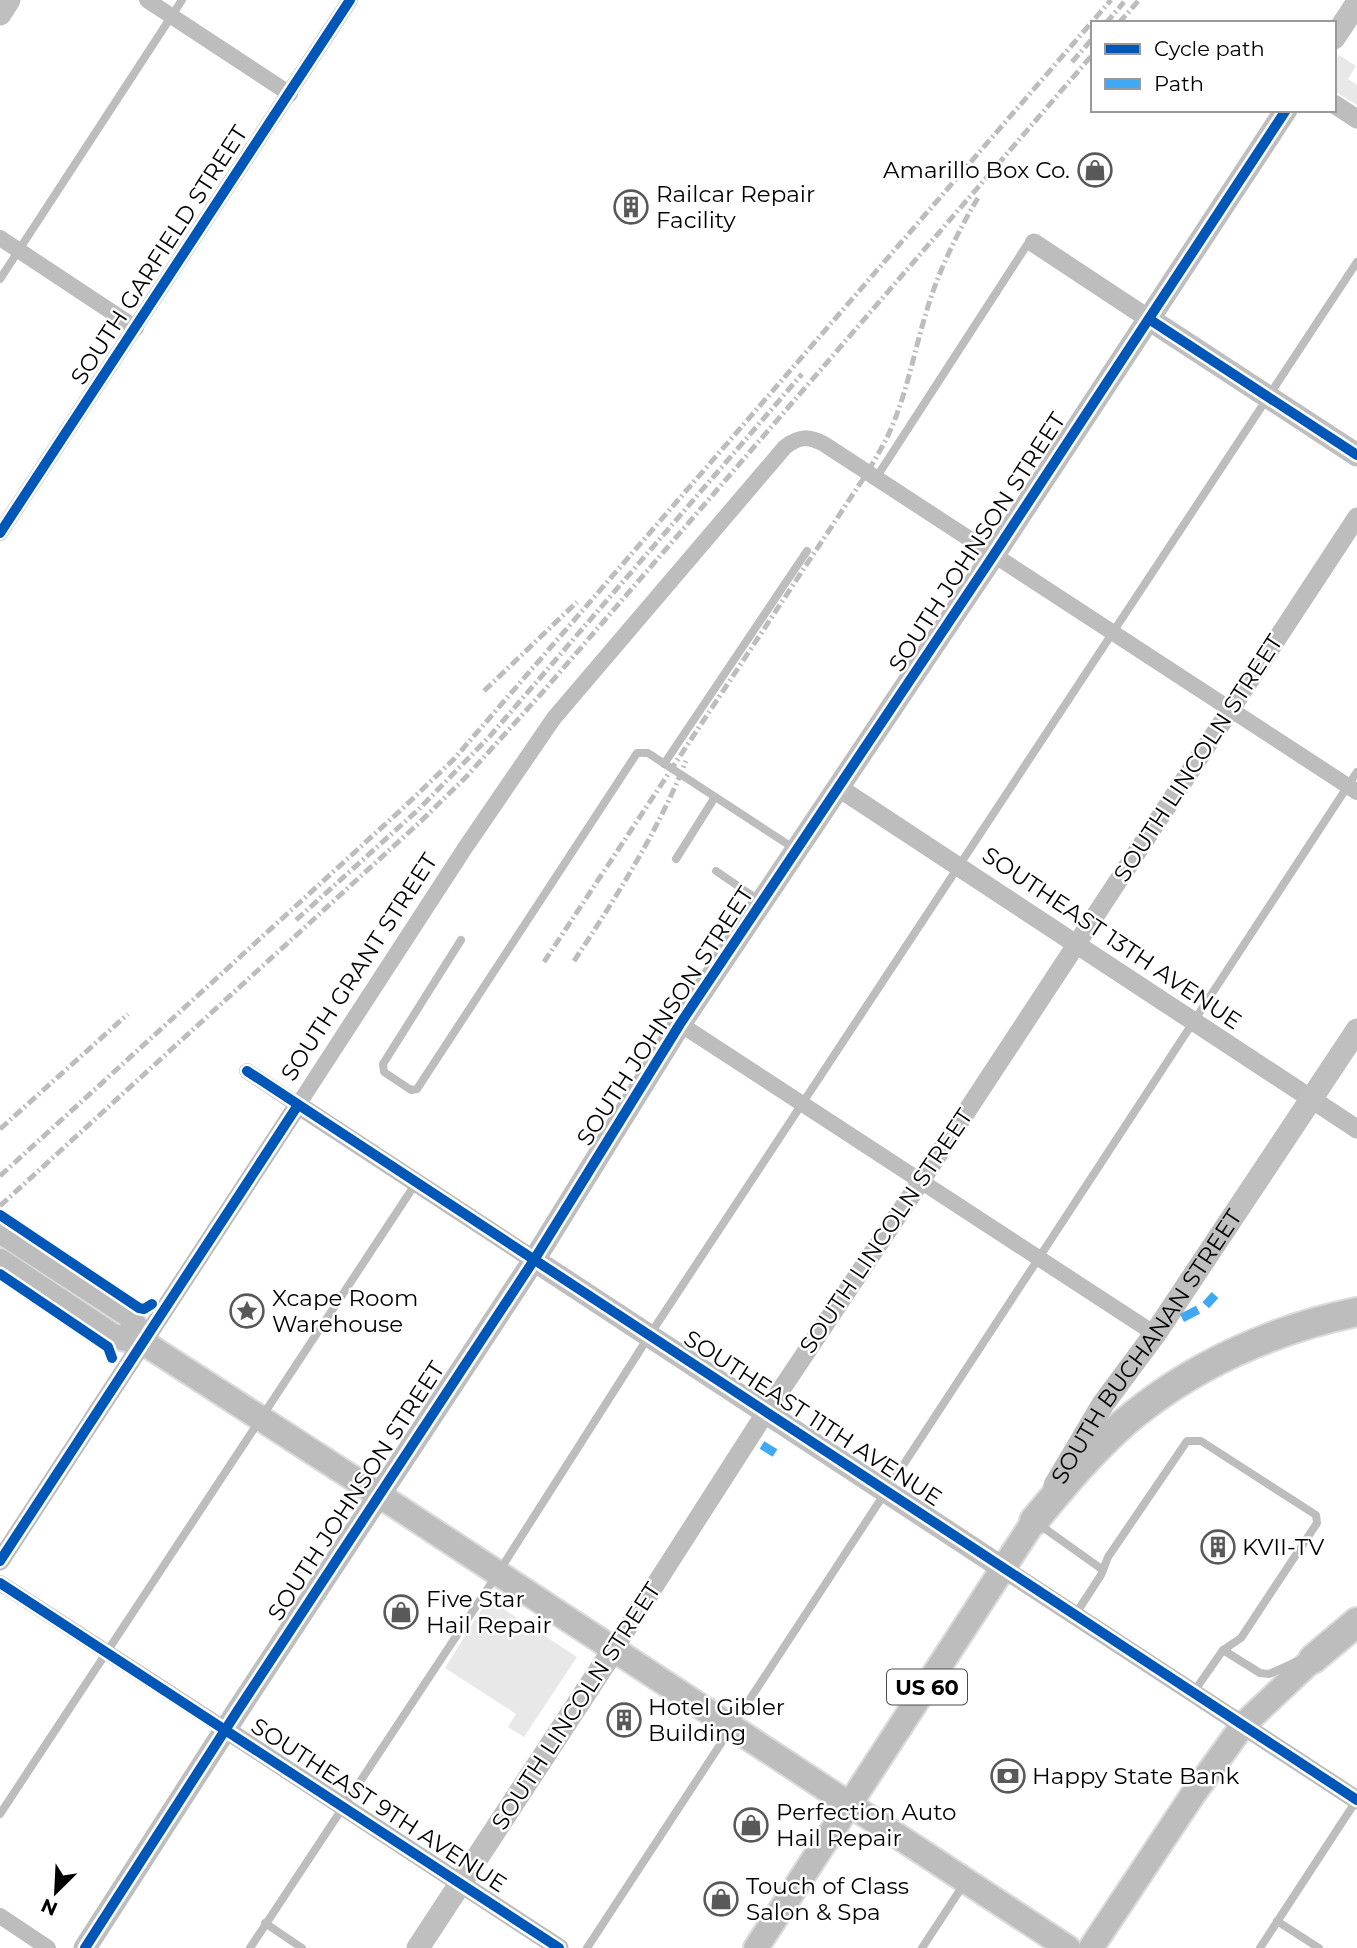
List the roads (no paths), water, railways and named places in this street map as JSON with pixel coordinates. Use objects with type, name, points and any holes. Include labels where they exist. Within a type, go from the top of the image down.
[{"type":"highway","name":"US 60","points":[[1034,1521],[1109,1437],[1143,1408],[1184,1380],[1256,1343],[1310,1323],[1357,1312]]},
{"type":"highway","points":[[1313,1659],[1357,1622]]},
{"type":"main road","points":[[0,14],[9,0]]},
{"type":"main road","points":[[1336,35],[1357,3]]},
{"type":"main road","name":"SOUTH JOHNSON STREET","points":[[85,1948],[225,1729],[534,1260],[680,1024],[993,556],[1285,112]]},
{"type":"main road","points":[[1149,319],[1357,455]]},
{"type":"main road","name":"SOUTH BUCHANAN STREET","points":[[756,1948],[1004,1569],[1102,1404],[1155,1334],[1357,1030]]},
{"type":"main road","points":[[0,1231],[129,1315],[144,1343]]},
{"type":"main road","name":"SOUTHEAST 11TH AVENUE","points":[[534,1260],[1004,1569]]},
{"type":"main road","points":[[0,1261],[113,1336],[144,1343],[1068,1948]]},
{"type":"main road","points":[[498,1314],[524,1290],[536,1285],[564,1286],[596,1301]]},
{"type":"main road","name":"SOUTH LINCOLN STREET","points":[[418,1948],[614,1649]]},
{"type":"main road","points":[[1091,1948],[1192,1796],[1243,1725],[1313,1659]]},
{"type":"street","points":[[147,0],[290,94]]},
{"type":"street","name":"SOUTH GARFIELD STREET","points":[[0,533],[350,0]]},
{"type":"street","points":[[1336,105],[1357,119]]},
{"type":"street","points":[[0,239],[136,328]]},
{"type":"street","points":[[1034,243],[1149,319]]},
{"type":"street","name":"SOUTH GRANT STREET","points":[[0,1561],[465,848],[548,726],[785,447],[794,440],[814,438],[876,478]]},
{"type":"street","points":[[876,478],[1230,710],[1354,783]]},
{"type":"street","name":"SOUTH LINCOLN STREET","points":[[614,1649],[766,1412],[1357,517]]},
{"type":"street","name":"SOUTHEAST 13TH AVENUE","points":[[839,788],[1357,1129]]},
{"type":"street","points":[[680,1024],[1155,1334]]},
{"type":"street","name":"SOUTHEAST 11TH AVENUE","points":[[247,1071],[534,1260]]},
{"type":"street","name":"SOUTHEAST 11TH AVENUE","points":[[1004,1569],[1357,1800]]},
{"type":"street","name":"SOUTHEAST 9TH AVENUE","points":[[0,1583],[559,1948]]},
{"type":"street","points":[[0,1916],[48,1948]]},
{"type":"lane","points":[[0,279],[182,0]]},
{"type":"lane","points":[[876,478],[1027,245],[1034,243]]},
{"type":"lane","points":[[250,1948],[498,1573],[649,1336],[1357,262]]},
{"type":"lane","points":[[664,764],[807,551]]},
{"type":"lane","points":[[461,940],[383,1064],[384,1072],[411,1090],[417,1089],[638,753],[648,753],[797,850]]},
{"type":"lane","points":[[587,1948],[1193,1021],[1354,783]]},
{"type":"lane","points":[[676,859],[715,797]]},
{"type":"lane","points":[[716,871],[762,903]]},
{"type":"lane","points":[[0,1814],[416,1184]]},
{"type":"lane","points":[[1075,1615],[1108,1557],[1182,1446],[1191,1439],[1201,1441],[1316,1515],[1317,1523],[1241,1638],[1223,1650],[1193,1693]]},
{"type":"lane","points":[[1034,1521],[1103,1570]]},
{"type":"lane","points":[[1223,1650],[1260,1673],[1269,1674],[1294,1662],[1313,1659]]},
{"type":"lane","points":[[1259,1948],[1357,1800]]},
{"type":"lane","points":[[922,1948],[966,1881]]},
{"type":"lane","points":[[1277,1921],[1319,1948]]},
{"type":"lane","points":[[265,1923],[302,1948]]},
{"type":"railway","points":[[1093,21],[1111,0]]},
{"type":"railway","points":[[1121,21],[1139,0]]},
{"type":"railway","points":[[1108,21],[1124,2]]},
{"type":"railway","points":[[0,1176],[454,759],[1091,23]]},
{"type":"railway","points":[[1072,62],[1091,40]]},
{"type":"railway","points":[[0,1206],[466,777],[541,694],[1091,56]]},
{"type":"railway","points":[[544,962],[879,452],[901,402],[936,283],[979,196]]},
{"type":"railway","points":[[296,920],[418,810],[490,736],[802,374]]},
{"type":"railway","points":[[484,691],[577,602]]},
{"type":"railway","points":[[574,961],[635,864],[675,788],[686,761]]},
{"type":"railway","points":[[0,1129],[128,1014]]},
{"type":"place","name":"Amarillo Box Co.","points":[[1095,170]]},
{"type":"place","name":"Railcar Repair Facility","points":[[631,207]]},
{"type":"place","name":"Xcape Room Warehouse","points":[[247,1311]]},
{"type":"place","name":"KVII-TV","points":[[1218,1547]]},
{"type":"place","name":"Five Star Hail Repair","points":[[401,1612]]},
{"type":"place","name":"Hotel Gibler Building","points":[[624,1720]]},
{"type":"place","name":"Happy State Bank","points":[[1008,1776]]},
{"type":"place","name":"Perfection Auto Hail Repair","points":[[751,1825]]},
{"type":"place","name":"Touch of Class Salon & Spa","points":[[721,1899]]}]
